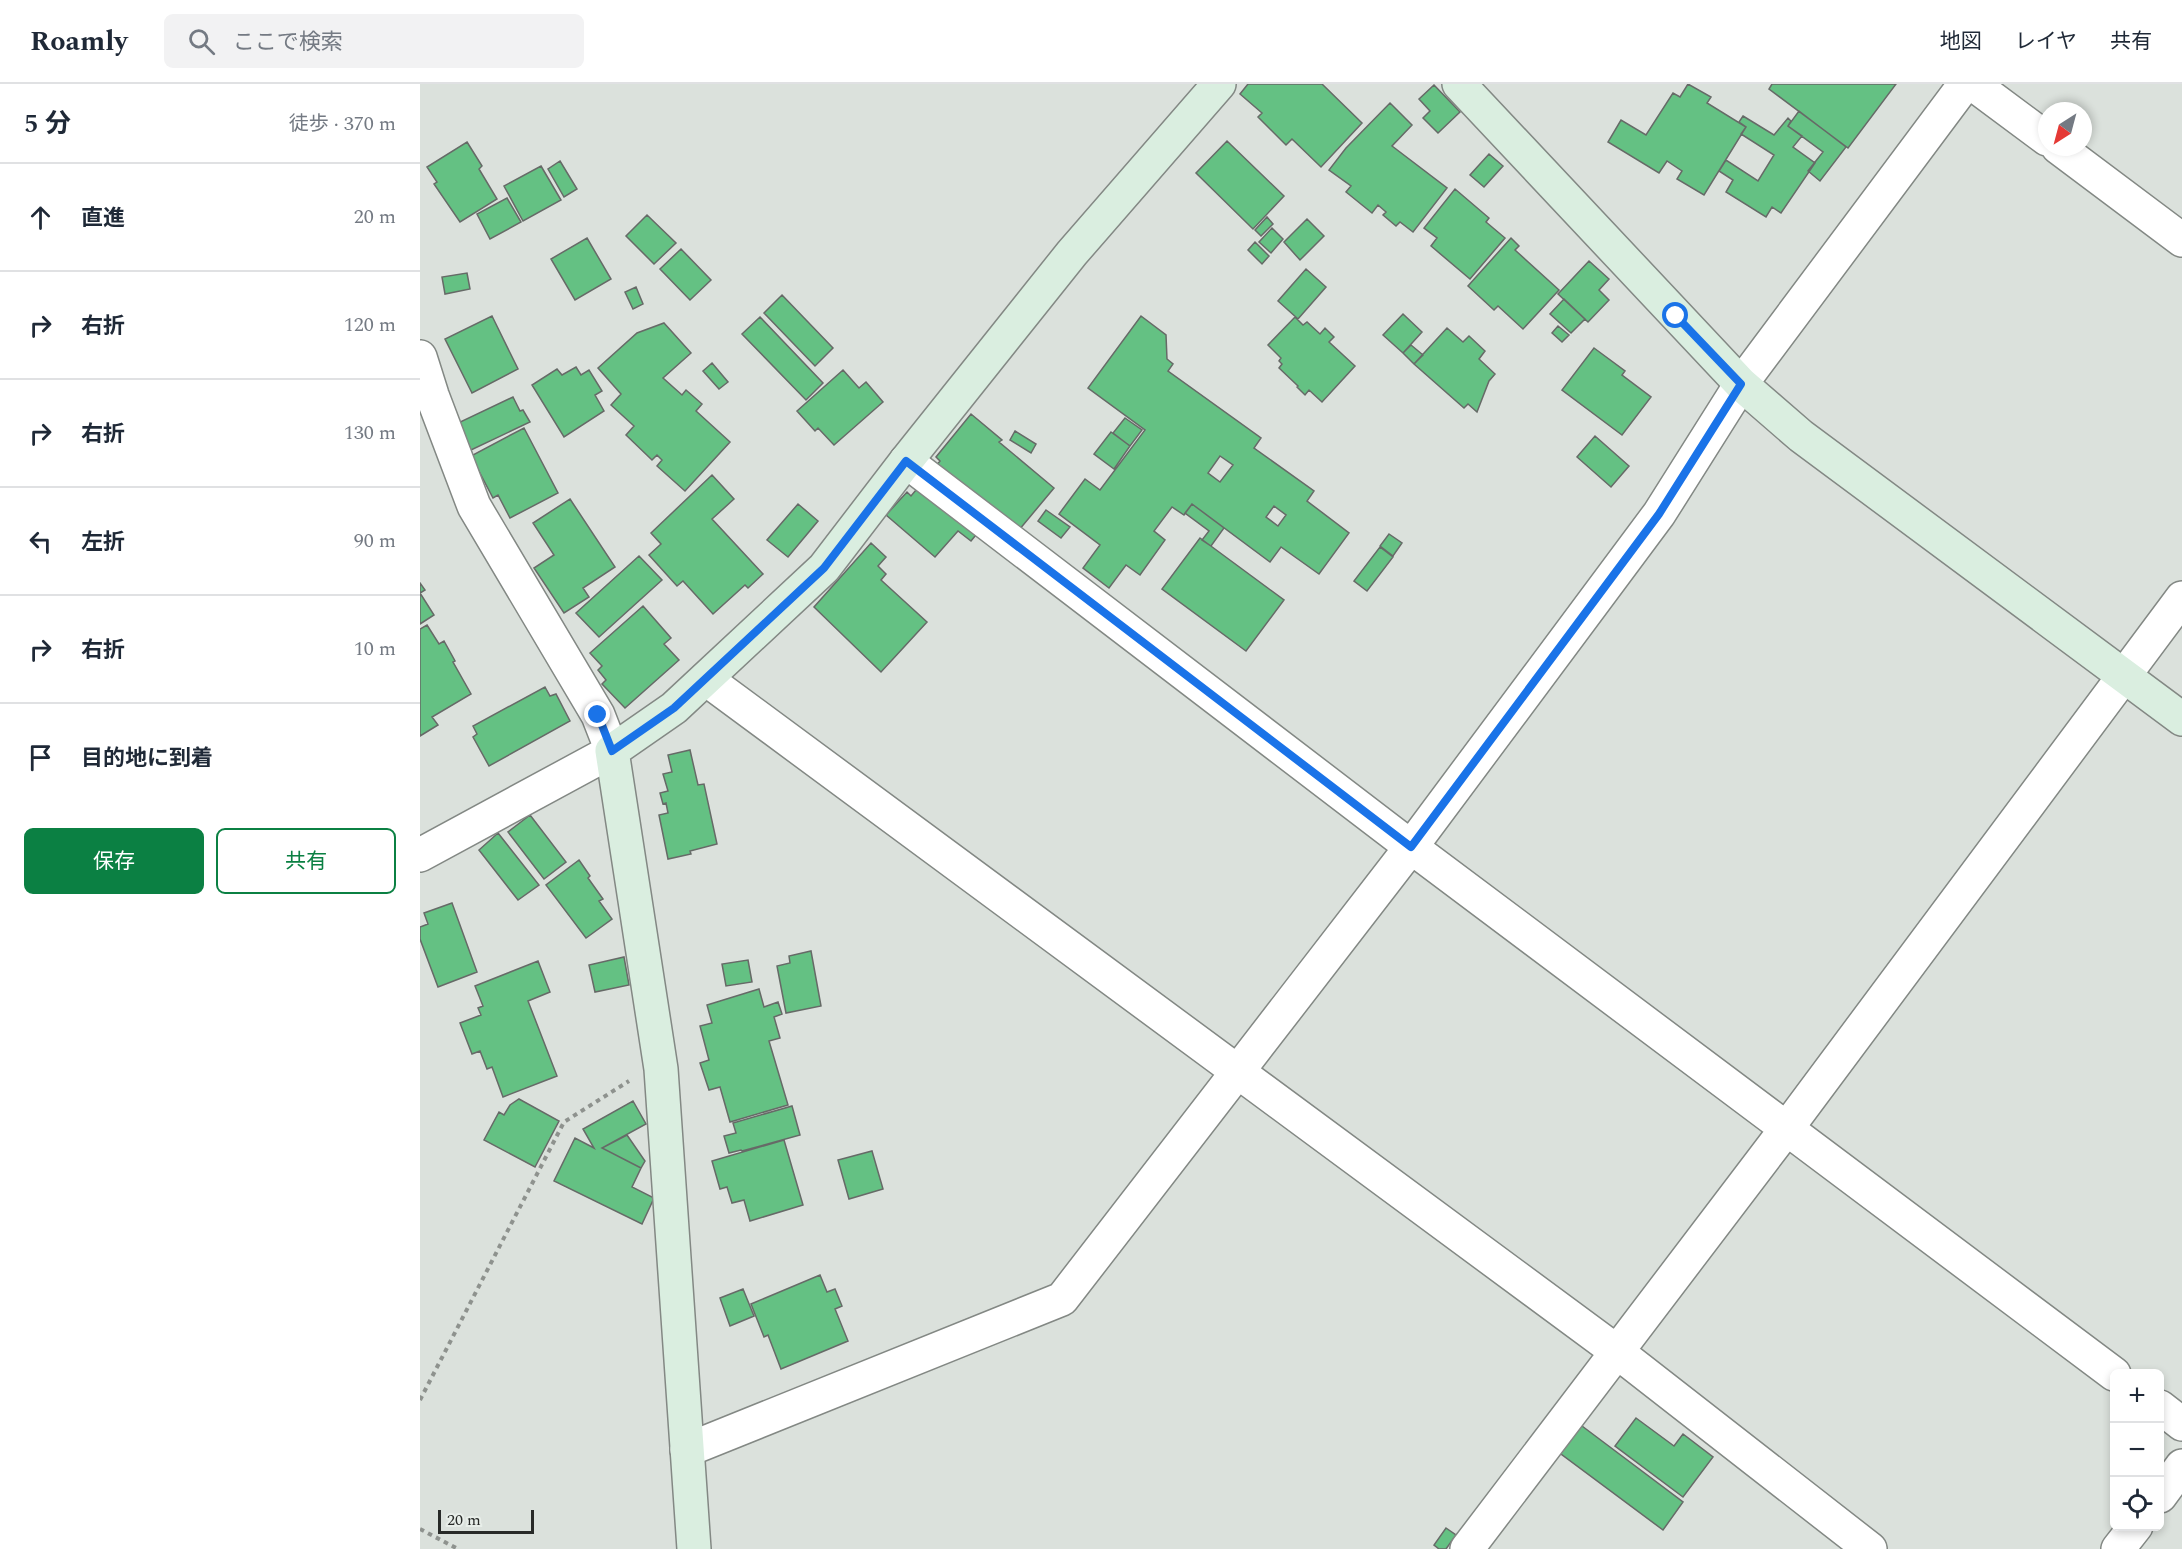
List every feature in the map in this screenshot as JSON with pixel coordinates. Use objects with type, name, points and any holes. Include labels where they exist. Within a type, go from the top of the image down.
[{"type":"street","points":[[420,855],[612,751],[674,708],[824,568],[1072,253],[1219,84]]},
{"type":"street","points":[[1459,84],[1741,384],[1801,436],[2182,719]]},
{"type":"street","points":[[687,1450],[1062,1299],[1411,847],[1659,514],[1741,384],[1965,84]]},
{"type":"street","points":[[1973,84],[2038,132]]},
{"type":"street","points":[[2070,156],[2182,240]]},
{"type":"street","points":[[420,357],[474,506],[598,715],[612,751],[662,1069],[694,1549]]},
{"type":"street","points":[[906,461],[1411,847],[2110,1370]]},
{"type":"street","points":[[1467,1549],[1787,1128],[2182,598]]},
{"type":"street","points":[[706,679],[1616,1351],[1870,1549]]},
{"type":"street","points":[[2164,1410],[2182,1424]]},
{"type":"street","points":[[2164,1491],[2182,1467]]},
{"type":"street","points":[[2118,1549],[2133,1531]]},
{"type":"path","points":[[420,1400],[564,1122],[636,1077],[662,1069]]},
{"type":"path","points":[[420,1530],[458,1549]]},
{"type":"building","points":[[1248,84],[1322,84],[1362,123],[1321,167],[1292,139],[1286,145],[1258,117],[1262,113],[1240,94]]},
{"type":"building","points":[[1688,84],[1711,97],[1707,103],[1746,127],[1704,195],[1677,179],[1682,171],[1667,161],[1659,173],[1608,142],[1621,120],[1646,135],[1673,93],[1680,97]]},
{"type":"building","points":[[1772,84],[1896,84],[1848,148],[1769,89]]},
{"type":"building","points":[[1434,85],[1460,112],[1438,133],[1423,118],[1430,111],[1419,99]]},
{"type":"building","points":[[1390,103],[1412,125],[1392,146],[1447,188],[1413,232],[1400,222],[1396,226],[1383,215],[1386,212],[1378,205],[1372,213],[1346,192],[1351,186],[1329,170],[1346,148]]},
{"type":"building","points":[[1799,111],[1846,147],[1820,181],[1808,171],[1823,152],[1788,126]]},
{"type":"building","points":[[1743,116],[1774,135],[1788,118],[1791,121],[1788,126],[1802,136],[1793,147],[1815,163],[1781,213],[1772,207],[1766,217],[1726,192],[1733,180],[1719,171],[1726,160],[1758,181],[1774,155],[1741,134],[1746,127],[1739,122]]},
{"type":"building","points":[[1227,141],[1284,196],[1253,229],[1196,173]]},
{"type":"building","points":[[467,142],[482,166],[479,169],[497,199],[460,222],[434,184],[437,182],[427,167]]},
{"type":"building","points":[[1489,154],[1503,166],[1484,187],[1470,175]]},
{"type":"building","points":[[560,161],[577,189],[564,197],[548,169]]},
{"type":"building","points":[[541,166],[561,200],[523,221],[504,186]]},
{"type":"building","points":[[1455,189],[1489,218],[1486,222],[1505,238],[1470,279],[1431,246],[1437,238],[1424,228]]},
{"type":"building","points":[[507,198],[521,222],[490,239],[477,214]]},
{"type":"building","points":[[647,215],[676,243],[654,264],[626,236]]},
{"type":"building","points":[[1267,217],[1273,224],[1261,236],[1255,230]]},
{"type":"building","points":[[1307,219],[1324,236],[1300,260],[1284,242]]},
{"type":"building","points":[[1272,228],[1283,239],[1271,253],[1259,242]]},
{"type":"building","points":[[587,238],[611,279],[575,300],[551,259]]},
{"type":"building","points":[[1511,238],[1519,246],[1515,250],[1559,290],[1523,329],[1498,306],[1494,310],[1468,286]]},
{"type":"building","points":[[1255,242],[1269,256],[1262,264],[1248,250]]},
{"type":"building","points":[[681,249],[711,280],[690,300],[660,269]]},
{"type":"building","points":[[1589,261],[1609,279],[1599,290],[1609,300],[1588,322],[1558,294]]},
{"type":"building","points":[[1306,269],[1326,287],[1298,319],[1278,301]]},
{"type":"building","points":[[467,273],[470,289],[445,294],[442,277]]},
{"type":"building","points":[[636,287],[643,304],[633,309],[625,292]]},
{"type":"building","points":[[782,295],[833,348],[815,366],[764,313]]},
{"type":"building","points":[[1564,299],[1585,319],[1571,333],[1550,314]]},
{"type":"building","points":[[1403,314],[1422,332],[1403,353],[1383,335]]},
{"type":"building","points":[[492,316],[518,369],[472,393],[445,339]]},
{"type":"building","points":[[1141,316],[1166,335],[1167,359],[1173,364],[1168,371],[1261,438],[1254,448],[1314,491],[1307,501],[1349,533],[1319,574],[1281,547],[1270,562],[1192,504],[1184,515],[1172,507],[1154,531],[1165,540],[1140,575],[1126,565],[1109,588],[1083,568],[1100,545],[1059,514],[1085,479],[1100,490],[1145,430],[1088,388]],"holes":[[[1220,456],[1233,465],[1220,482],[1208,473]],[[1274,506],[1286,515],[1278,526],[1266,517]]]},
{"type":"building","points":[[760,317],[823,383],[806,400],[742,334]]},
{"type":"building","points":[[1295,317],[1303,325],[1307,322],[1320,334],[1325,328],[1334,337],[1329,342],[1355,366],[1322,402],[1309,390],[1305,395],[1279,368],[1282,364],[1279,361],[1281,358],[1268,345]]},
{"type":"building","points":[[664,323],[691,353],[663,378],[682,395],[686,390],[702,404],[696,411],[730,442],[685,491],[657,466],[662,460],[657,455],[652,460],[626,435],[634,426],[611,405],[621,394],[598,368],[637,333]]},
{"type":"building","points":[[1558,326],[1569,335],[1562,342],[1552,333]]},
{"type":"building","points":[[1447,328],[1463,342],[1469,336],[1485,351],[1479,359],[1495,374],[1489,381],[1477,412],[1468,404],[1464,408],[1414,364]]},
{"type":"building","points":[[1411,345],[1423,355],[1414,364],[1403,353]]},
{"type":"building","points":[[1594,348],[1625,371],[1622,375],[1651,397],[1622,435],[1562,390]]},
{"type":"building","points":[[712,363],[728,382],[719,389],[703,371]]},
{"type":"building","points":[[576,367],[581,375],[589,370],[602,391],[595,395],[604,411],[564,437],[532,385],[557,369],[562,375]]},
{"type":"building","points":[[843,370],[859,388],[866,382],[883,402],[834,445],[818,428],[815,431],[797,411]]},
{"type":"building","points":[[513,397],[520,411],[523,410],[530,422],[471,450],[458,423]]},
{"type":"building","points":[[971,414],[1002,440],[999,442],[1054,488],[1019,530],[934,468],[940,461],[936,457]]},
{"type":"building","points":[[1125,418],[1142,430],[1130,446],[1113,433]]},
{"type":"building","points":[[524,428],[558,493],[510,518],[498,495],[493,498],[471,456]]},
{"type":"building","points":[[1015,431],[1036,444],[1031,453],[1010,440]]},
{"type":"building","points":[[1111,432],[1130,446],[1114,469],[1094,454]]},
{"type":"building","points":[[1595,436],[1629,466],[1611,487],[1577,457]]},
{"type":"building","points":[[712,475],[734,499],[712,519],[763,574],[748,588],[745,585],[713,614],[683,581],[677,586],[649,555],[661,544],[651,533]]},
{"type":"building","points":[[921,484],[980,530],[971,541],[958,531],[935,557],[886,515],[907,492],[911,496]]},
{"type":"building","points":[[570,499],[615,567],[583,588],[589,597],[564,613],[534,568],[554,555],[533,523]]},
{"type":"building","points":[[798,504],[818,521],[788,557],[767,540]]},
{"type":"building","points":[[1192,504],[1224,528],[1211,546],[1202,540],[1209,531],[1185,513]]},
{"type":"building","points":[[1046,510],[1070,527],[1061,538],[1038,521]]},
{"type":"building","points":[[1389,534],[1402,543],[1393,556],[1380,546]]},
{"type":"building","points":[[1200,538],[1284,600],[1246,651],[1162,589]]},
{"type":"building","points":[[871,543],[886,557],[878,566],[886,574],[881,580],[927,622],[881,672],[814,607]]},
{"type":"building","points":[[1380,547],[1393,557],[1367,591],[1354,581]]},
{"type":"building","points":[[639,556],[662,580],[599,637],[576,613]]},
{"type":"building","points":[[420,583],[425,590],[420,593]]},
{"type":"building","points":[[420,593],[434,615],[420,624]]},
{"type":"building","points":[[643,606],[671,638],[664,644],[679,660],[625,708],[602,684],[606,680],[598,670],[602,666],[590,653]]},
{"type":"building","points":[[427,625],[439,644],[444,641],[471,694],[432,717],[438,725],[420,736],[420,629]]},
{"type":"building","points":[[545,687],[550,696],[556,694],[570,721],[489,766],[473,737],[477,734],[473,726]]},
{"type":"building","points":[[690,750],[698,785],[704,784],[717,844],[690,851],[691,854],[668,859],[659,815],[668,813],[666,803],[663,804],[660,793],[668,791],[663,774],[672,772],[668,755]]},
{"type":"building","points":[[530,815],[566,862],[544,879],[508,832]]},
{"type":"building","points":[[498,833],[539,885],[518,900],[479,850]]},
{"type":"building","points":[[579,860],[603,899],[599,901],[612,919],[586,938],[546,885]]},
{"type":"building","points":[[452,903],[477,972],[438,987],[420,939],[420,927],[428,924],[424,913]]},
{"type":"building","points":[[811,951],[821,1006],[786,1013],[777,966],[790,963],[789,956]]},
{"type":"building","points":[[624,957],[629,985],[595,992],[589,965]]},
{"type":"building","points":[[748,960],[752,982],[726,986],[722,964]]},
{"type":"building","points":[[538,961],[550,992],[528,1001],[557,1076],[503,1097],[492,1067],[487,1069],[480,1051],[472,1054],[460,1023],[481,1015],[478,1008],[483,1006],[475,986]]},
{"type":"building","points":[[759,989],[764,1007],[778,1002],[782,1014],[774,1017],[780,1038],[769,1041],[788,1105],[730,1122],[720,1087],[709,1090],[700,1063],[709,1060],[700,1026],[712,1023],[707,1005]]},
{"type":"building","points":[[519,1099],[559,1121],[535,1167],[484,1140],[499,1112],[504,1115],[510,1105]]},
{"type":"building","points":[[633,1101],[646,1124],[602,1148],[641,1168],[632,1187],[654,1198],[642,1224],[554,1181],[575,1138],[594,1148],[583,1129]]},
{"type":"building","points":[[792,1106],[800,1135],[729,1153],[724,1136],[736,1133],[733,1123]]},
{"type":"building","points":[[627,1135],[645,1161],[641,1168],[602,1148]]},
{"type":"building","points":[[784,1140],[803,1205],[750,1221],[744,1200],[732,1203],[727,1187],[720,1189],[712,1161]]},
{"type":"building","points":[[872,1151],[883,1189],[849,1199],[838,1160]]},
{"type":"building","points":[[820,1275],[827,1292],[835,1289],[842,1306],[835,1309],[848,1341],[781,1369],[768,1335],[764,1337],[751,1304]]},
{"type":"building","points":[[743,1289],[754,1316],[730,1326],[720,1298]]},
{"type":"building","points":[[1636,1418],[1674,1446],[1683,1434],[1713,1457],[1683,1497],[1615,1446]]},
{"type":"building","points":[[1578,1423],[1683,1502],[1663,1530],[1557,1451]]},
{"type":"building","points":[[1446,1528],[1456,1535],[1446,1549],[1439,1549],[1434,1545]]},
{"type":"route","points":[[598,715],[612,751],[674,708],[824,568],[906,461],[1411,847],[1659,514],[1741,384],[1676,316]]}]
